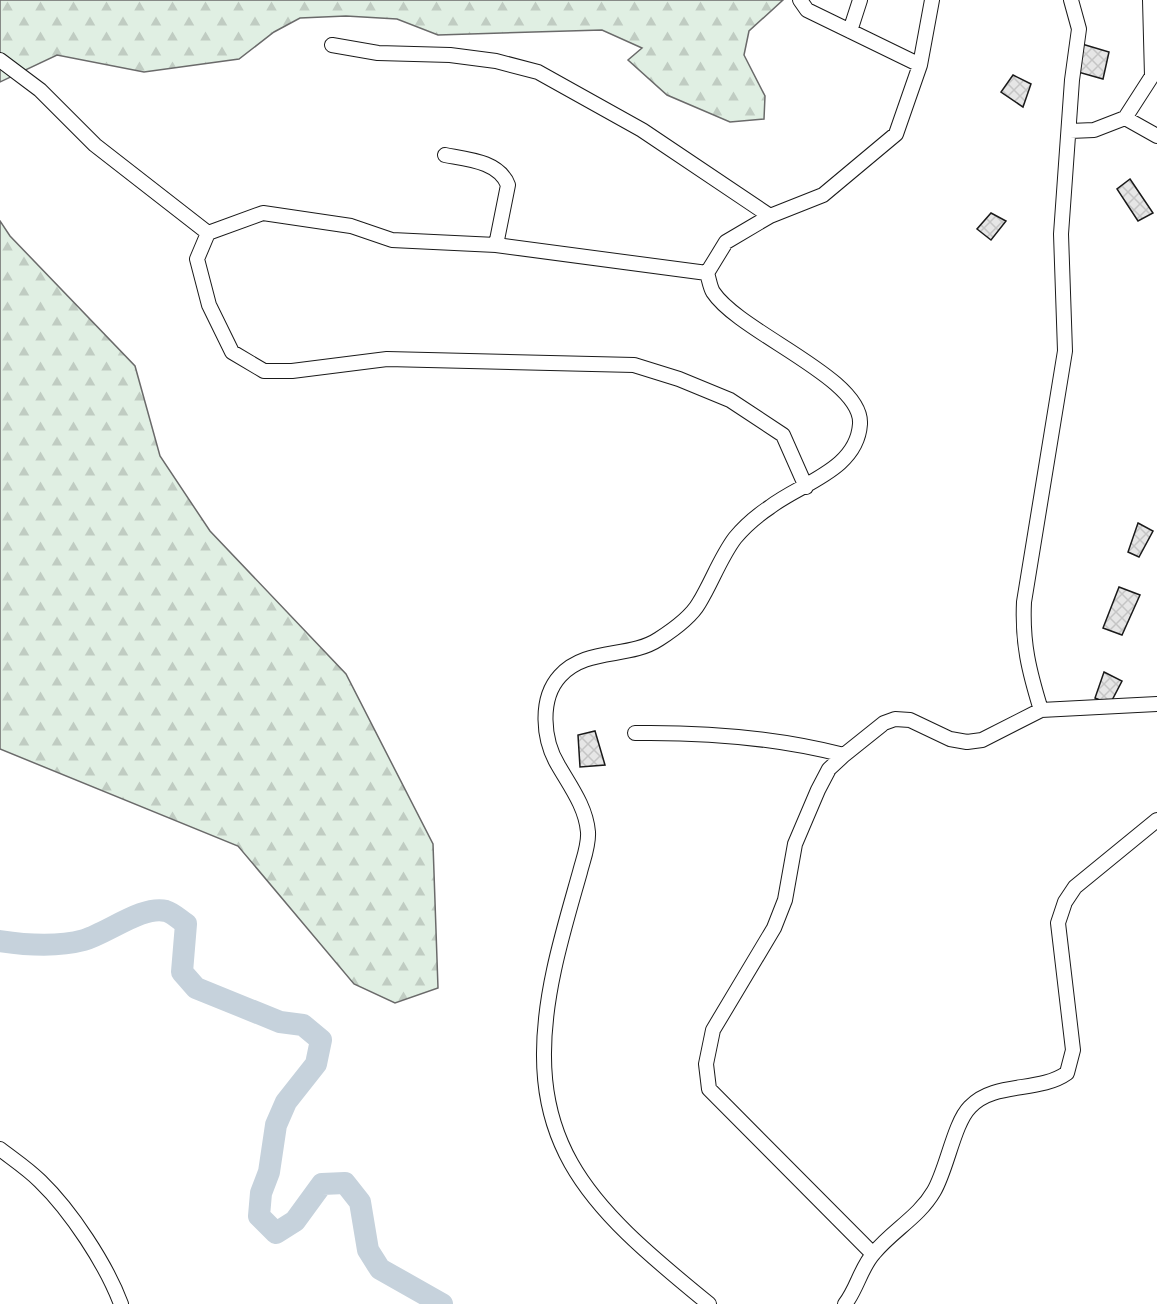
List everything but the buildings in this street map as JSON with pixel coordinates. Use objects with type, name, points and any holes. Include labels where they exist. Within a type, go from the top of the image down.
[{"type":"street","points":[[800,0],[807,10],[920,65]]},
{"type":"street","points":[[850,31],[860,0]]},
{"type":"street","points":[[709,1304],[628,1236],[600,1208],[578,1174],[553,1127],[545,1090],[543,1050],[554,972],[588,833],[573,788],[556,763],[547,735],[545,718],[548,694],[559,677],[585,659],[655,642],[672,630],[698,606],[736,536],[771,505],[806,487],[850,454],[859,438],[861,419],[853,402],[832,380],[764,336],[727,306],[713,291],[707,273],[726,242],[771,216],[823,195],[897,134],[920,65],[932,0]]},
{"type":"street","points":[[1041,710],[1028,669],[1022,634],[1023,613],[1065,351],[1061,234],[1072,80],[1079,29],[1071,0]]},
{"type":"street","points":[[1070,131],[1094,130],[1125,118],[1152,76],[1150,0]]},
{"type":"street","points":[[332,45],[378,53],[450,55],[496,61],[538,72],[642,130],[771,216]]},
{"type":"street","points":[[0,60],[40,90],[95,145],[208,233]]},
{"type":"street","points":[[1125,118],[1157,136]]},
{"type":"street","points":[[445,155],[482,161],[506,178],[508,185],[496,245]]},
{"type":"street","points":[[707,273],[496,245],[392,240],[351,226],[262,213],[208,233],[197,259],[209,305],[232,352],[264,371],[292,371],[387,359],[633,365],[679,379],[730,400],[783,435],[806,487]]},
{"type":"street","points":[[873,1254],[709,1089],[706,1064],[713,1030],[774,928],[785,900],[795,844],[818,790],[830,769],[844,755],[884,723],[895,719],[910,720],[950,739],[967,742],[982,740],[1041,710],[1157,704]]},
{"type":"street","points":[[635,733],[697,733],[759,738],[797,743],[844,755]]},
{"type":"street","points":[[845,1304],[873,1254],[920,1212],[935,1190],[969,1107],[987,1094],[1056,1081],[1067,1073],[1073,1050],[1058,923],[1065,902],[1075,887],[1157,820]]},
{"type":"street","points":[[0,1149],[40,1181],[73,1220],[114,1286],[121,1304]]},
{"type":"green space","points":[[0,0],[783,0],[749,31],[744,55],[765,96],[764,119],[730,122],[667,95],[628,60],[642,48],[602,30],[438,35],[397,19],[346,16],[300,18],[274,32],[239,59],[144,72],[57,55],[0,82]]},
{"type":"green space","points":[[0,221],[10,236],[135,366],[160,456],[210,531],[346,674],[433,844],[438,988],[395,1003],[354,984],[238,846],[0,749]]},
{"type":"waterway","points":[[0,941],[20,944],[64,944],[84,940],[136,916],[157,910],[169,912],[186,924],[182,972],[196,988],[280,1022],[303,1025],[321,1040],[316,1064],[286,1102],[276,1125],[269,1172],[261,1193],[259,1216],[276,1233],[295,1221],[322,1184],[345,1183],[360,1202],[368,1250],[380,1269],[442,1304]]}]
